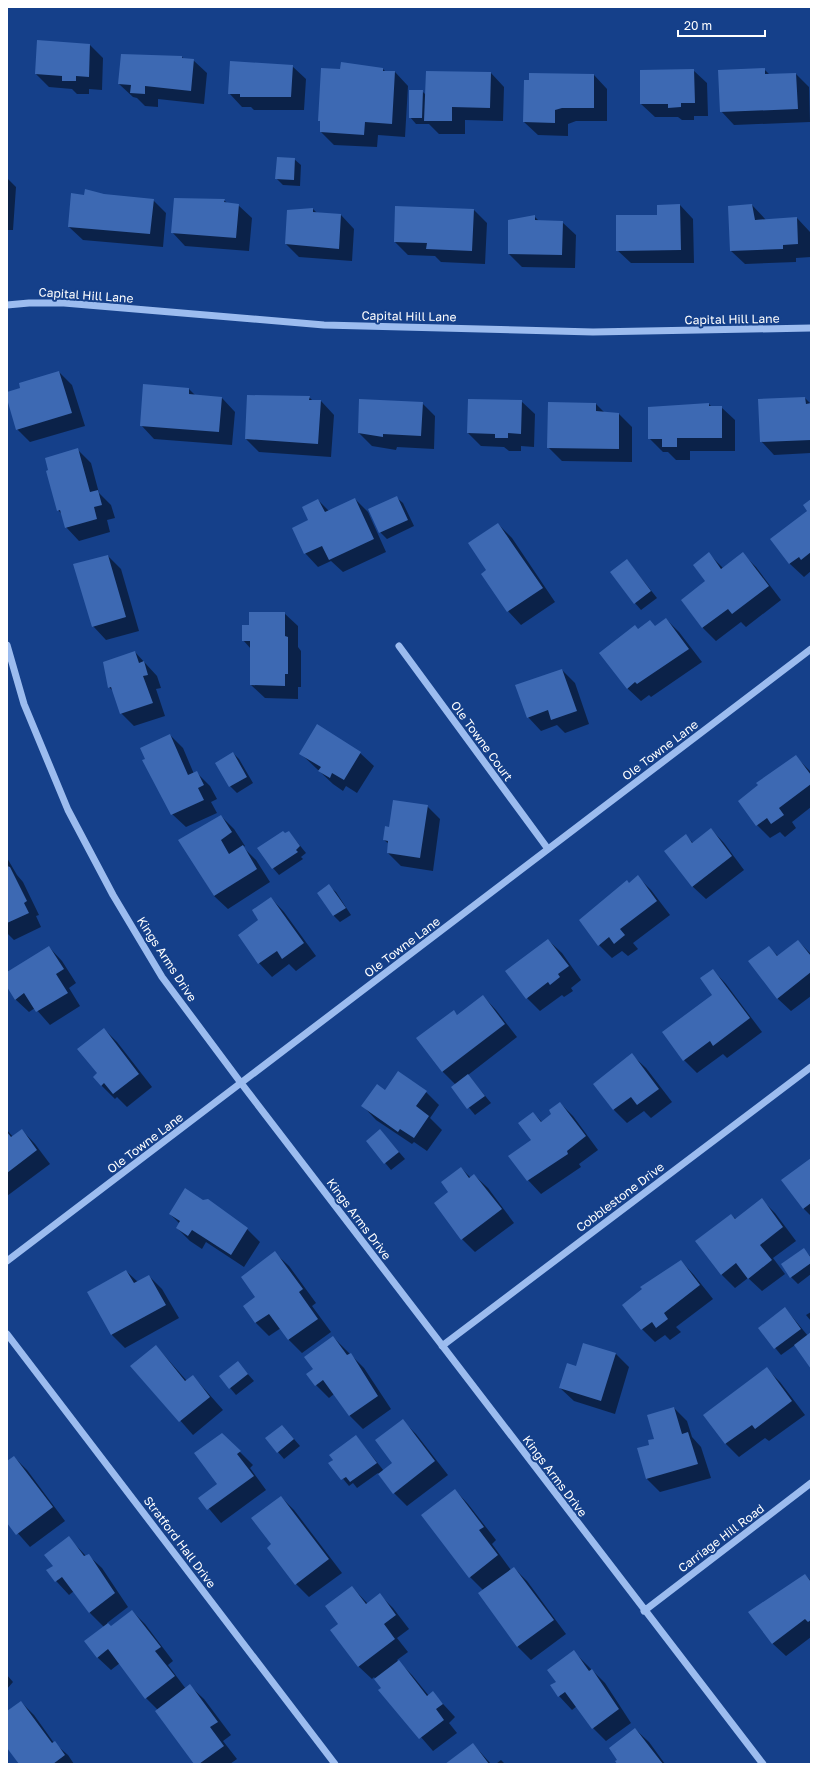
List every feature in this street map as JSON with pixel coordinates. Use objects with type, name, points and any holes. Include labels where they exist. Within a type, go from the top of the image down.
[{"type":"street","name":"Capital Hill Lane","points":[[7,305],[28,303],[64,304],[324,325],[593,332],[811,328]]},
{"type":"street","name":"Kings Arms Drive","points":[[7,645],[24,704],[68,810],[112,895],[162,977],[241,1083],[644,1611],[763,1764]]},
{"type":"street","name":"Ole Towne Court","points":[[399,646],[548,849]]},
{"type":"street","name":"Ole Towne Lane","points":[[7,1261],[811,649]]},
{"type":"street","name":"Cobblestone Drive","points":[[442,1346],[811,1067]]},
{"type":"street","name":"Stratford Hall Drive","points":[[7,1334],[335,1764]]},
{"type":"street","name":"Carriage Hill Road","points":[[644,1611],[811,1483]]},
{"type":"building","points":[[37,40],[90,44],[89,77],[76,76],[76,81],[62,81],[62,76],[35,74]]},
{"type":"building","points":[[121,54],[182,56],[182,58],[194,59],[191,91],[145,86],[145,94],[130,93],[131,85],[118,84]]},
{"type":"building","points":[[230,61],[293,65],[291,97],[240,97],[240,94],[228,94]]},
{"type":"building","points":[[341,62],[383,68],[383,71],[395,71],[392,124],[365,122],[364,135],[320,132],[320,121],[318,121],[321,68],[340,69]]},
{"type":"building","points":[[765,68],[765,74],[796,73],[798,109],[720,112],[718,70]]},
{"type":"building","points":[[694,69],[695,103],[681,103],[681,107],[668,108],[668,104],[640,104],[640,70]]},
{"type":"building","points":[[426,71],[491,72],[490,108],[452,107],[452,121],[424,121]]},
{"type":"building","points":[[529,73],[594,74],[594,108],[562,108],[555,110],[555,123],[523,122],[524,80],[529,80]]},
{"type":"building","points":[[409,90],[423,90],[422,118],[409,118]]},
{"type":"building","points":[[277,157],[295,158],[294,180],[275,179]]},
{"type":"building","points":[[85,189],[104,194],[154,199],[150,234],[68,227],[71,193],[84,195]]},
{"type":"building","points":[[174,198],[225,199],[224,202],[239,204],[236,238],[171,233]]},
{"type":"building","points":[[680,204],[681,250],[616,251],[616,215],[657,215],[657,205]]},
{"type":"building","points":[[752,204],[755,220],[797,217],[798,244],[783,245],[783,249],[730,251],[728,206]]},
{"type":"building","points":[[395,206],[474,209],[472,251],[426,249],[427,243],[394,242]]},
{"type":"building","points":[[313,208],[313,212],[341,214],[339,249],[285,244],[287,210]]},
{"type":"building","points":[[535,215],[535,220],[563,221],[562,255],[508,254],[508,220]]},
{"type":"building","points":[[59,371],[72,413],[16,430],[7,399],[7,392],[20,388],[19,383]]},
{"type":"building","points":[[143,384],[189,388],[189,394],[222,397],[219,432],[140,426]]},
{"type":"building","points":[[247,395],[310,396],[309,400],[321,400],[318,444],[245,439]]},
{"type":"building","points":[[805,397],[806,404],[811,403],[811,440],[760,442],[758,399]]},
{"type":"building","points":[[359,399],[423,402],[421,436],[383,434],[383,437],[358,433]]},
{"type":"building","points":[[468,399],[522,400],[521,434],[508,433],[508,438],[495,438],[495,434],[467,433]]},
{"type":"building","points":[[548,402],[596,403],[596,411],[619,413],[619,449],[547,448]]},
{"type":"building","points":[[709,403],[709,406],[722,406],[722,438],[677,438],[677,447],[662,447],[662,439],[648,439],[648,407]]},
{"type":"building","points":[[78,448],[90,492],[98,490],[102,505],[94,507],[97,519],[65,528],[60,510],[57,511],[46,471],[48,470],[45,458]]},
{"type":"building","points":[[397,496],[408,520],[379,533],[368,509]]},
{"type":"building","points":[[355,498],[374,539],[329,560],[322,546],[304,554],[292,528],[308,520],[302,507],[318,499],[325,512]]},
{"type":"building","points":[[811,499],[811,552],[801,560],[799,557],[789,564],[770,539],[807,511],[803,505]]},
{"type":"building","points":[[498,523],[543,588],[507,612],[481,574],[486,570],[468,543]]},
{"type":"building","points":[[709,552],[721,569],[743,552],[769,586],[732,614],[728,609],[702,628],[681,600],[705,581],[693,565]]},
{"type":"building","points":[[108,555],[126,617],[92,627],[73,564]]},
{"type":"building","points":[[627,559],[651,591],[634,604],[610,572]]},
{"type":"building","points":[[249,612],[285,612],[285,636],[288,637],[288,674],[285,674],[285,686],[250,685],[250,641],[242,641],[242,625],[249,625]]},
{"type":"building","points":[[666,618],[689,649],[637,684],[635,682],[627,689],[599,653],[635,625],[638,629],[650,620],[655,626]]},
{"type":"building","points":[[135,651],[139,663],[144,661],[148,675],[143,676],[153,703],[120,714],[111,687],[108,688],[103,662]]},
{"type":"building","points":[[562,669],[577,711],[551,720],[548,710],[527,718],[515,685]]},
{"type":"building","points":[[317,724],[361,752],[344,780],[332,773],[330,778],[318,771],[321,767],[299,754]]},
{"type":"building","points":[[170,734],[188,775],[197,771],[204,785],[198,788],[204,800],[171,815],[142,760],[145,759],[140,748]]},
{"type":"building","points":[[233,752],[247,777],[229,787],[215,763]]},
{"type":"building","points":[[796,755],[811,775],[811,784],[779,808],[784,815],[771,824],[767,818],[756,826],[738,801],[758,785],[756,783]]},
{"type":"building","points":[[393,800],[428,805],[420,858],[387,853],[388,841],[383,840],[385,826],[389,827]]},
{"type":"building","points":[[221,815],[232,832],[221,840],[229,854],[243,845],[257,869],[214,896],[178,840]]},
{"type":"building","points":[[711,828],[732,856],[692,887],[664,851],[686,834],[692,843]]},
{"type":"building","points":[[283,831],[285,833],[289,831],[300,846],[296,850],[298,852],[272,869],[257,848]]},
{"type":"building","points":[[7,866],[10,867],[27,901],[24,903],[29,913],[7,923]]},
{"type":"building","points":[[638,875],[657,901],[620,929],[625,935],[614,944],[609,937],[598,946],[579,920],[627,880],[629,883]]},
{"type":"building","points":[[329,884],[346,908],[333,916],[317,893]]},
{"type":"building","points":[[271,897],[304,943],[282,959],[277,951],[258,964],[238,935],[258,920],[252,910]]},
{"type":"building","points":[[548,939],[569,966],[558,974],[560,977],[550,985],[548,982],[526,999],[505,971]]},
{"type":"building","points":[[798,940],[811,956],[811,972],[777,999],[748,961],[769,946],[777,956]]},
{"type":"building","points":[[49,946],[64,969],[56,974],[68,993],[36,1012],[24,993],[15,1000],[7,987],[7,972]]},
{"type":"building","points":[[713,969],[750,1018],[713,1046],[710,1041],[683,1061],[662,1032],[712,995],[700,978]]},
{"type":"building","points":[[483,995],[505,1024],[442,1072],[416,1038],[454,1010],[457,1015]]},
{"type":"building","points":[[104,1028],[139,1074],[113,1094],[104,1083],[101,1086],[93,1077],[97,1073],[77,1049]]},
{"type":"building","points":[[632,1053],[659,1089],[637,1105],[631,1097],[613,1110],[593,1084]]},
{"type":"building","points":[[398,1071],[427,1091],[416,1106],[429,1116],[414,1138],[400,1129],[398,1132],[361,1106],[377,1084],[385,1090]]},
{"type":"building","points":[[468,1074],[485,1096],[467,1109],[451,1087]]},
{"type":"building","points":[[560,1102],[586,1136],[567,1151],[568,1154],[527,1181],[508,1156],[531,1140],[518,1123],[533,1112],[541,1122],[551,1114],[549,1110]]},
{"type":"building","points":[[22,1129],[37,1150],[7,1173],[7,1132],[11,1137]]},
{"type":"building","points":[[380,1129],[399,1152],[384,1164],[366,1141]]},
{"type":"building","points":[[811,1158],[811,1203],[803,1209],[781,1180]]},
{"type":"building","points":[[461,1167],[469,1178],[474,1174],[502,1209],[461,1240],[434,1203],[448,1192],[441,1182]]},
{"type":"building","points":[[185,1188],[203,1200],[208,1199],[248,1228],[231,1255],[192,1230],[188,1236],[176,1228],[180,1221],[169,1214]]},
{"type":"building","points":[[762,1198],[783,1227],[760,1245],[772,1260],[748,1279],[736,1263],[721,1275],[695,1241],[731,1214],[735,1219]]},
{"type":"building","points":[[804,1248],[811,1258],[811,1263],[790,1278],[781,1264]]},
{"type":"building","points":[[275,1251],[303,1289],[299,1292],[318,1319],[288,1340],[269,1314],[255,1323],[243,1306],[255,1297],[241,1277]]},
{"type":"building","points":[[681,1260],[700,1285],[664,1313],[668,1319],[656,1328],[652,1322],[641,1330],[622,1305],[642,1289],[640,1287]]},
{"type":"building","points":[[126,1270],[134,1283],[149,1275],[166,1305],[111,1335],[87,1292]]},
{"type":"building","points":[[785,1307],[801,1329],[774,1349],[758,1328]]},
{"type":"building","points":[[811,1332],[811,1369],[794,1345]]},
{"type":"building","points":[[333,1336],[347,1355],[351,1353],[378,1396],[349,1416],[323,1380],[315,1386],[306,1374],[313,1369],[304,1357]]},
{"type":"building","points":[[583,1343],[616,1353],[601,1401],[559,1388],[567,1363],[576,1366]]},
{"type":"building","points":[[156,1345],[185,1381],[193,1375],[210,1397],[179,1422],[130,1366]]},
{"type":"building","points":[[238,1361],[248,1374],[229,1389],[219,1376]]},
{"type":"building","points":[[767,1367],[792,1401],[755,1429],[752,1425],[725,1444],[703,1415]]},
{"type":"building","points":[[674,1407],[682,1434],[688,1432],[698,1464],[646,1479],[637,1448],[649,1445],[648,1440],[654,1439],[647,1415]]},
{"type":"building","points":[[403,1419],[435,1461],[393,1494],[378,1474],[392,1463],[375,1440]]},
{"type":"building","points":[[282,1425],[294,1439],[277,1453],[265,1438]]},
{"type":"building","points":[[222,1433],[241,1451],[237,1454],[254,1476],[207,1510],[198,1498],[217,1484],[194,1453]]},
{"type":"building","points":[[356,1435],[377,1463],[350,1482],[346,1477],[341,1480],[328,1463],[333,1460],[329,1455]]},
{"type":"building","points":[[14,1456],[53,1507],[16,1535],[7,1523],[7,1461]]},
{"type":"building","points":[[455,1489],[484,1527],[479,1530],[498,1555],[469,1578],[421,1515]]},
{"type":"building","points":[[281,1496],[329,1559],[295,1585],[267,1548],[271,1544],[251,1518]]},
{"type":"building","points":[[69,1536],[84,1556],[89,1554],[115,1593],[89,1613],[62,1577],[55,1582],[46,1570],[53,1566],[44,1555]]},
{"type":"building","points":[[514,1567],[554,1620],[517,1647],[478,1593]]},
{"type":"building","points":[[805,1574],[811,1582],[811,1620],[808,1622],[805,1619],[772,1644],[748,1612]]},
{"type":"building","points":[[352,1586],[366,1604],[380,1593],[396,1615],[384,1624],[395,1639],[358,1667],[330,1630],[338,1624],[325,1606]]},
{"type":"building","points":[[132,1610],[161,1647],[155,1651],[175,1676],[145,1699],[108,1649],[97,1658],[84,1641],[108,1623],[111,1626]]},
{"type":"building","points":[[574,1650],[589,1671],[592,1669],[619,1709],[592,1729],[565,1692],[558,1697],[550,1685],[556,1682],[547,1670]]},
{"type":"building","points":[[399,1660],[427,1696],[433,1691],[443,1704],[436,1709],[444,1720],[419,1739],[378,1690],[381,1688],[374,1679]]},
{"type":"building","points":[[190,1684],[218,1722],[210,1727],[224,1746],[199,1764],[194,1764],[155,1711]]},
{"type":"building","points":[[21,1701],[52,1743],[55,1741],[65,1755],[53,1764],[19,1764],[7,1748],[7,1711]]},
{"type":"building","points":[[635,1728],[663,1764],[617,1764],[615,1761],[617,1760],[609,1748]]},
{"type":"building","points":[[473,1743],[489,1764],[445,1764]]}]
